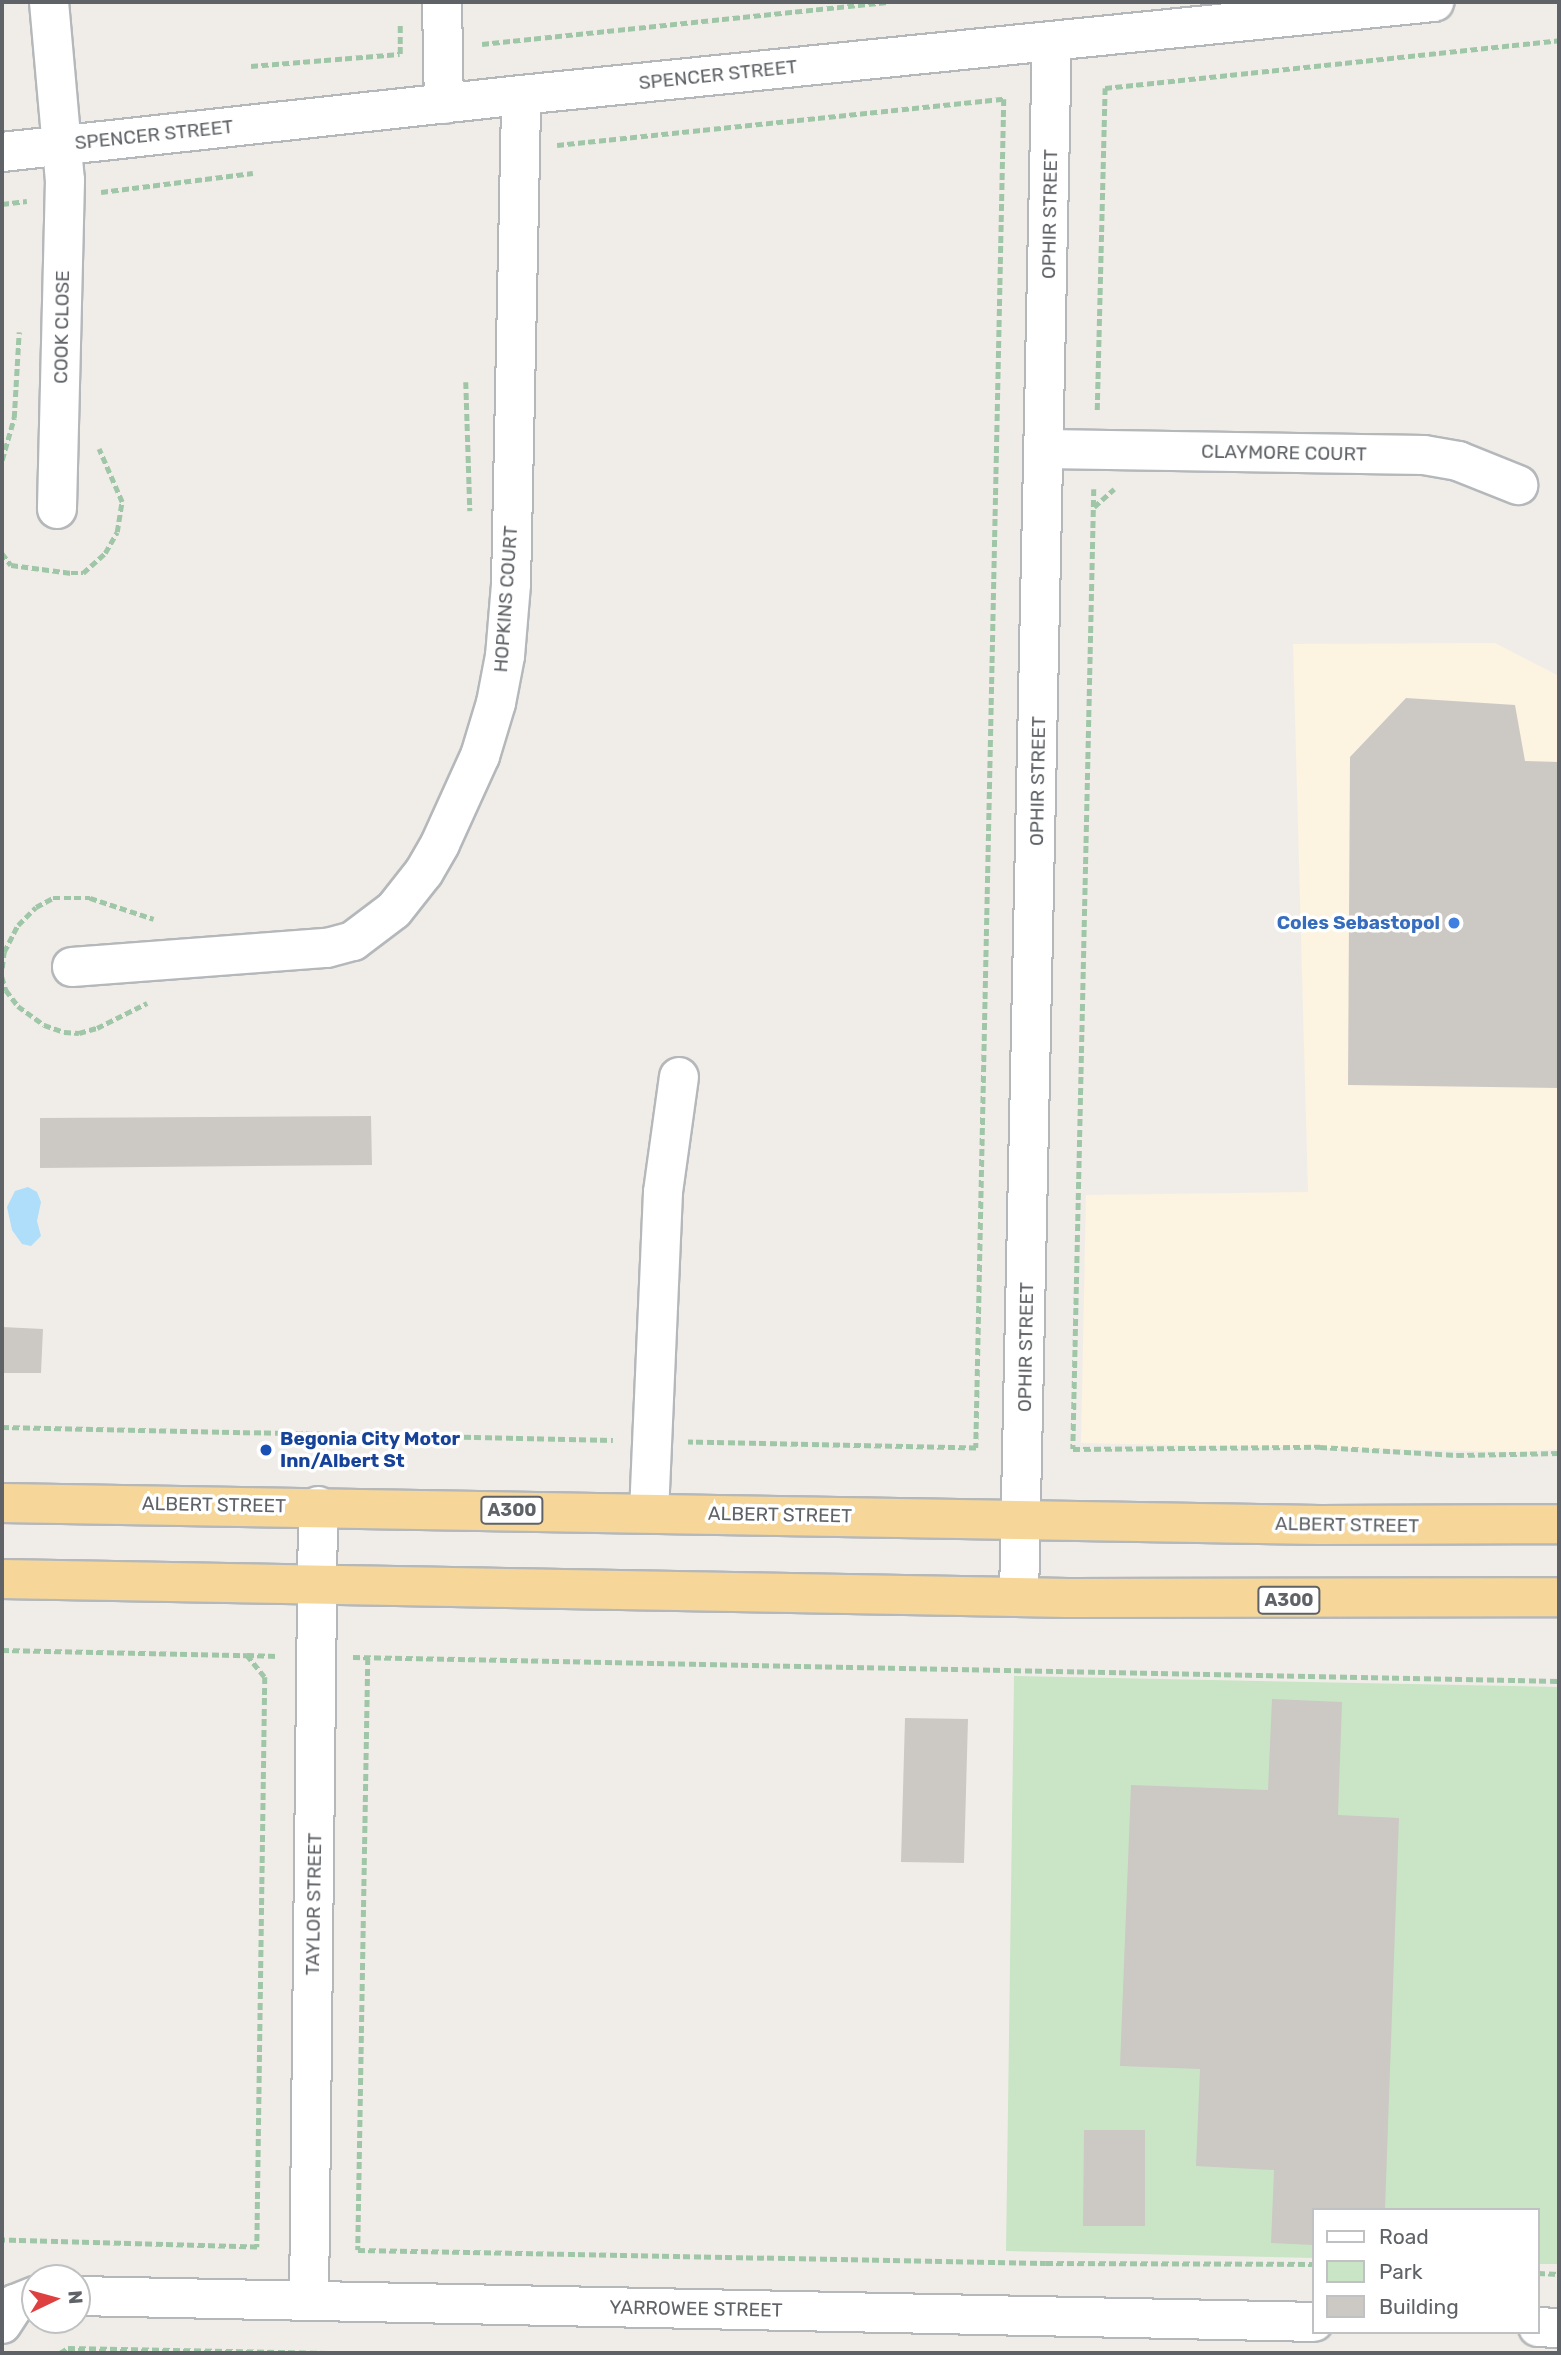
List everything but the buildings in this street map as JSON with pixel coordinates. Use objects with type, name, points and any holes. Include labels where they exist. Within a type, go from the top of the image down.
[{"type":"highway","name":"ALBERT STREET","points":[[2,1503],[318,1506],[1022,1520],[1402,1525],[1559,1524]]},
{"type":"highway","name":"A300","points":[[2,1579],[1246,1600],[1559,1597]]},
{"type":"street","name":"COOK CLOSE","points":[[49,2],[64,145],[65,197],[57,509]]},
{"type":"street","points":[[442,2],[444,104]]},
{"type":"street","name":"SPENCER STREET","points":[[2,152],[521,95],[1052,41],[1238,12],[1434,2]]},
{"type":"street","name":"OPHIR STREET","points":[[1019,1597],[1046,449],[1052,41]]},
{"type":"street","name":"HOPKINS COURT","points":[[72,967],[320,949],[353,941],[394,910],[424,872],[440,844],[470,783],[489,729],[501,678],[509,623],[521,95]]},
{"type":"street","name":"CLAYMORE COURT","points":[[1046,449],[1424,455],[1458,461],[1518,485]]},
{"type":"street","points":[[649,1513],[650,1441],[663,1192],[679,1077]]},
{"type":"street","name":"TAYLOR STREET","points":[[309,2301],[318,1506]]},
{"type":"street","name":"YARROWEE STREET","points":[[91,2296],[1312,2322]]},
{"type":"street","points":[[1540,2327],[1559,2328]]},
{"type":"path","points":[[482,46],[890,2]]},
{"type":"path","points":[[1559,40],[1105,88],[1073,1450],[1320,1447],[1458,1455],[1559,1453]]},
{"type":"path","points":[[251,66],[400,54]]},
{"type":"path","points":[[2,1427],[976,1448],[1004,99],[557,145]]},
{"type":"path","points":[[2,204],[253,173]]},
{"type":"path","points":[[26,215],[27,201]]},
{"type":"path","points":[[2,460],[14,418],[20,323]]},
{"type":"path","points":[[466,382],[470,515]]},
{"type":"path","points":[[2,553],[11,565],[71,573]]},
{"type":"path","points":[[2,968],[4,952],[18,925],[36,908],[53,898],[90,898],[145,918],[163,920]]},
{"type":"path","points":[[2,977],[6,990],[18,1006],[44,1025],[64,1032],[79,1033],[97,1028],[154,1000]]},
{"type":"path","points":[[2,1650],[247,1655],[265,1677],[257,2247],[2,2240]]},
{"type":"path","points":[[1312,2264],[1046,2263],[358,2250],[368,1658],[1559,1681]]},
{"type":"path","points":[[1540,2273],[1559,2274]]},
{"type":"path","points":[[60,2353],[68,2348],[329,2353]]},
{"type":"shaded area","points":[[1495,643],[1559,676],[1559,1449],[1521,1452],[1081,1443],[1086,1195],[1308,1192],[1293,644]]},
{"type":"green space","points":[[1014,1676],[1559,1687],[1559,2264],[1540,2264],[1540,2208],[1312,2208],[1312,2258],[1006,2251]]},
{"type":"water","points":[[28,1187],[37,1192],[41,1202],[37,1221],[41,1236],[31,1246],[22,1244],[12,1230],[7,1207],[15,1191]]},
{"type":"place","name":"Coles Sebastopol","points":[[1454,923]]},
{"type":"place","name":"Begonia City Motor Inn/Albert St","points":[[266,1450]]}]
